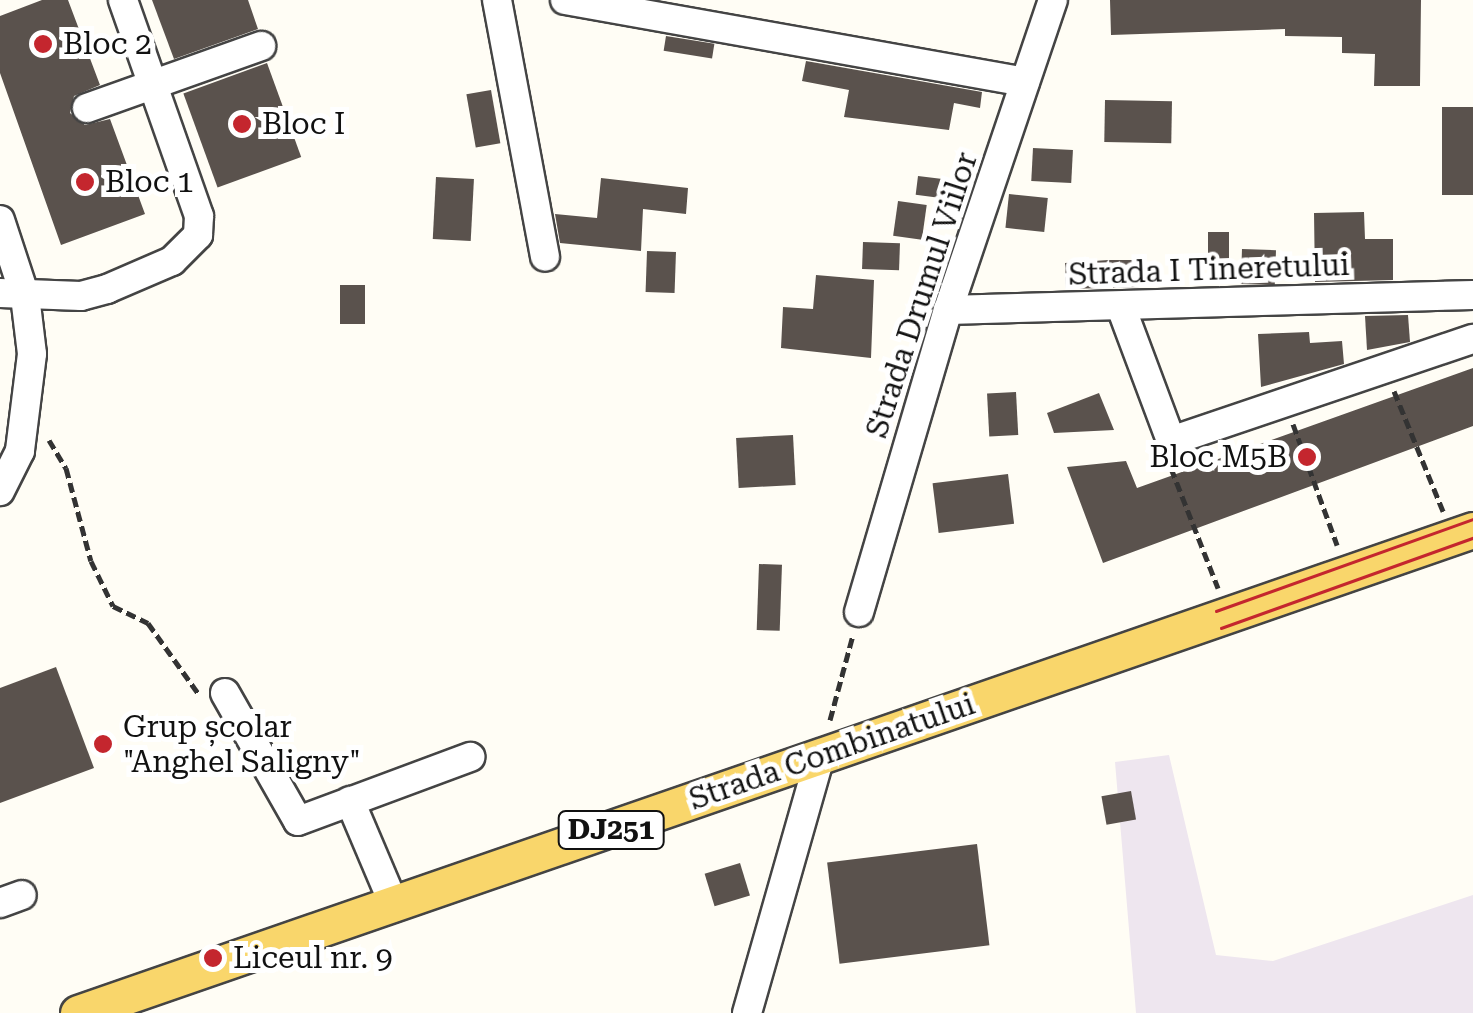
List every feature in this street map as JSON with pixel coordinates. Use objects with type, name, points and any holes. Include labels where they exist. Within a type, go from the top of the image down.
[{"type":"main road","name":"Strada Combinatului","points":[[78,1013],[395,907],[821,754],[1229,617],[1464,533]]},
{"type":"street","points":[[13,295],[80,296],[140,278],[172,262],[198,235],[199,216],[123,0]]},
{"type":"street","points":[[497,0],[545,256]]},
{"type":"street","points":[[565,0],[1025,82]]},
{"type":"street","name":"Strada Drumul Viilor","points":[[859,612],[948,310],[1053,0]]},
{"type":"street","points":[[87,108],[262,46]]},
{"type":"street","points":[[0,220],[13,295],[32,354],[20,451],[0,491]]},
{"type":"street","name":"Strada I Tineretului","points":[[948,310],[1473,295]]},
{"type":"street","points":[[1121,307],[1171,441],[1473,339]]},
{"type":"street","points":[[214,696],[298,820],[470,756]]},
{"type":"street","points":[[747,1013],[821,754]]},
{"type":"street","points":[[350,801],[395,907]]},
{"type":"path","points":[[1385,370],[1464,533]]},
{"type":"path","points":[[1285,402],[1348,575]]},
{"type":"path","points":[[26,403],[66,468],[91,562],[114,606],[148,623],[214,696]]},
{"type":"path","points":[[1171,441],[1167,456],[1229,617]]},
{"type":"path","points":[[821,754],[859,612]]},
{"type":"shaded area","points":[[1169,755],[1216,955],[1273,961],[1473,895],[1473,1013],[1136,1013],[1115,762]]},
{"type":"building","points":[[42,0],[68,0],[100,85],[74,96],[70,113],[85,125],[110,119],[145,214],[61,245],[0,73],[0,16]]},
{"type":"building","points":[[152,0],[248,0],[258,29],[174,59]]},
{"type":"building","points":[[1110,0],[1421,0],[1420,86],[1374,86],[1375,54],[1342,53],[1342,37],[1285,36],[1285,29],[1111,35]]},
{"type":"building","points":[[666,36],[714,44],[712,58],[664,51]]},
{"type":"building","points":[[806,61],[982,92],[980,108],[954,103],[949,130],[844,117],[849,90],[802,81]]},
{"type":"building","name":"Bloc I","points":[[267,63],[301,157],[218,187],[183,93]]},
{"type":"building","points":[[491,90],[500,143],[476,148],[466,94]]},
{"type":"building","points":[[1105,100],[1172,101],[1171,143],[1104,142]]},
{"type":"building","points":[[1442,107],[1473,107],[1473,195],[1442,195]]},
{"type":"building","points":[[1033,148],[1073,150],[1071,183],[1031,181]]},
{"type":"building","points":[[918,176],[951,180],[948,199],[916,195]]},
{"type":"building","points":[[436,177],[474,179],[471,241],[433,239]]},
{"type":"building","points":[[601,178],[688,188],[686,214],[643,209],[641,251],[560,243],[555,214],[597,218]]},
{"type":"building","points":[[1009,194],[1048,198],[1044,232],[1005,228]]},
{"type":"building","points":[[898,201],[927,205],[922,240],[893,236]]},
{"type":"building","points":[[1364,212],[1365,239],[1393,239],[1393,280],[1315,282],[1314,213]]},
{"type":"building","points":[[1208,232],[1229,232],[1229,266],[1208,266]]},
{"type":"building","points":[[863,242],[900,243],[899,270],[862,269]]},
{"type":"building","points":[[1242,249],[1276,250],[1275,285],[1241,284]]},
{"type":"building","points":[[647,251],[676,252],[675,293],[646,292]]},
{"type":"building","points":[[1140,260],[1140,287],[1066,289],[1065,263]]},
{"type":"building","points":[[816,275],[874,280],[871,358],[781,348],[783,307],[813,309]]},
{"type":"building","points":[[340,285],[365,285],[365,324],[340,324]]},
{"type":"building","points":[[1408,315],[1410,342],[1367,350],[1365,316]]},
{"type":"building","points":[[1309,332],[1310,343],[1342,341],[1344,364],[1261,387],[1258,334]]},
{"type":"building","name":"Bloc M5B","points":[[1473,368],[1473,426],[1103,563],[1067,467],[1126,461],[1137,488]]},
{"type":"building","points":[[1016,392],[1018,435],[989,436],[987,394]]},
{"type":"building","points":[[1099,393],[1114,430],[1054,433],[1047,413]]},
{"type":"building","points":[[793,435],[796,485],[739,488],[736,438]]},
{"type":"building","points":[[1008,474],[1014,524],[939,533],[933,483]]},
{"type":"building","points":[[759,564],[782,565],[780,631],[757,630]]},
{"type":"building","points":[[56,667],[94,768],[0,803],[0,688]]},
{"type":"building","points":[[1131,791],[1136,820],[1106,825],[1101,796]]},
{"type":"building","points":[[977,844],[989,945],[840,964],[827,862]]},
{"type":"building","points":[[740,863],[750,896],[715,906],[705,874]]},
{"type":"tram line","points":[[1216,611],[1473,519]]},
{"type":"tram line","points":[[1221,628],[1473,538]]},
{"type":"place","name":"Bloc 2","points":[[43,44]]},
{"type":"place","name":"Bloc I","points":[[242,124]]},
{"type":"place","name":"Bloc 1","points":[[85,182]]},
{"type":"place","name":"Bloc M5B","points":[[1307,457]]},
{"type":"place","name":"Grup școlar \"Anghel Saligny\"","points":[[103,744]]},
{"type":"place","name":"Liceul nr. 9","points":[[213,958]]}]
